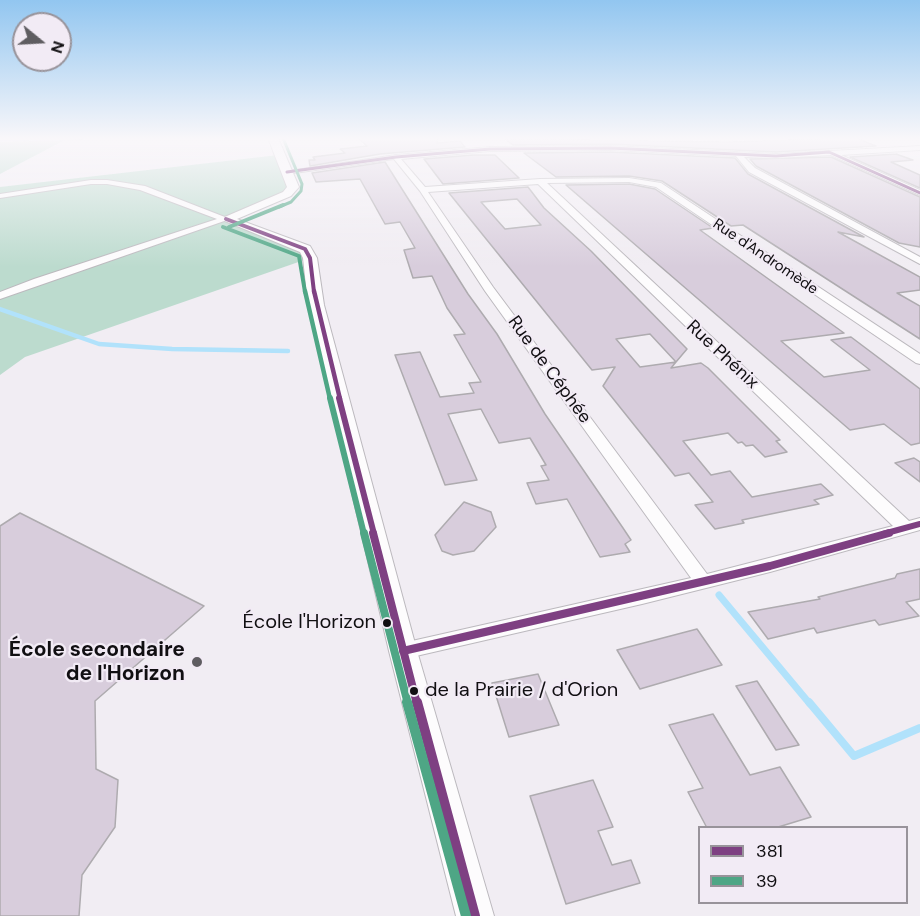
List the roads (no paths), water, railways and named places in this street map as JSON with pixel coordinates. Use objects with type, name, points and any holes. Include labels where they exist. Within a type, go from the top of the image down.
[{"type":"street","points":[[0,296],[38,281],[226,219],[290,191],[293,187],[290,181]]},
{"type":"street","name":"Rue de Céphée","points":[[415,181],[489,289],[703,582]]},
{"type":"street","name":"Rue Phénix","points":[[540,181],[913,526]]},
{"type":"street","name":"Rue d'Andromède","points":[[423,190],[563,181]]},
{"type":"street","name":"Rue d'Andromède","points":[[634,181],[658,184],[920,360]]},
{"type":"street","points":[[772,181],[920,261]]},
{"type":"street","points":[[891,181],[920,194]]},
{"type":"street","points":[[0,196],[91,182],[107,182],[142,188],[305,249],[310,258],[316,305],[403,651],[475,916]]},
{"type":"street","points":[[403,651],[703,582],[913,526]]},
{"type":"waterway","points":[[0,309],[99,344],[172,349],[288,351]]},
{"type":"waterway","points":[[719,595],[810,704]]},
{"type":"waterway","points":[[809,702],[854,756],[920,728]]},
{"type":"place","name":"École l'Horizon","points":[[387,623]]},
{"type":"place","name":"École secondaire de l'Horizon","points":[[197,662]]},
{"type":"place","name":"de la Prairie / d'Orion","points":[[414,691]]}]
